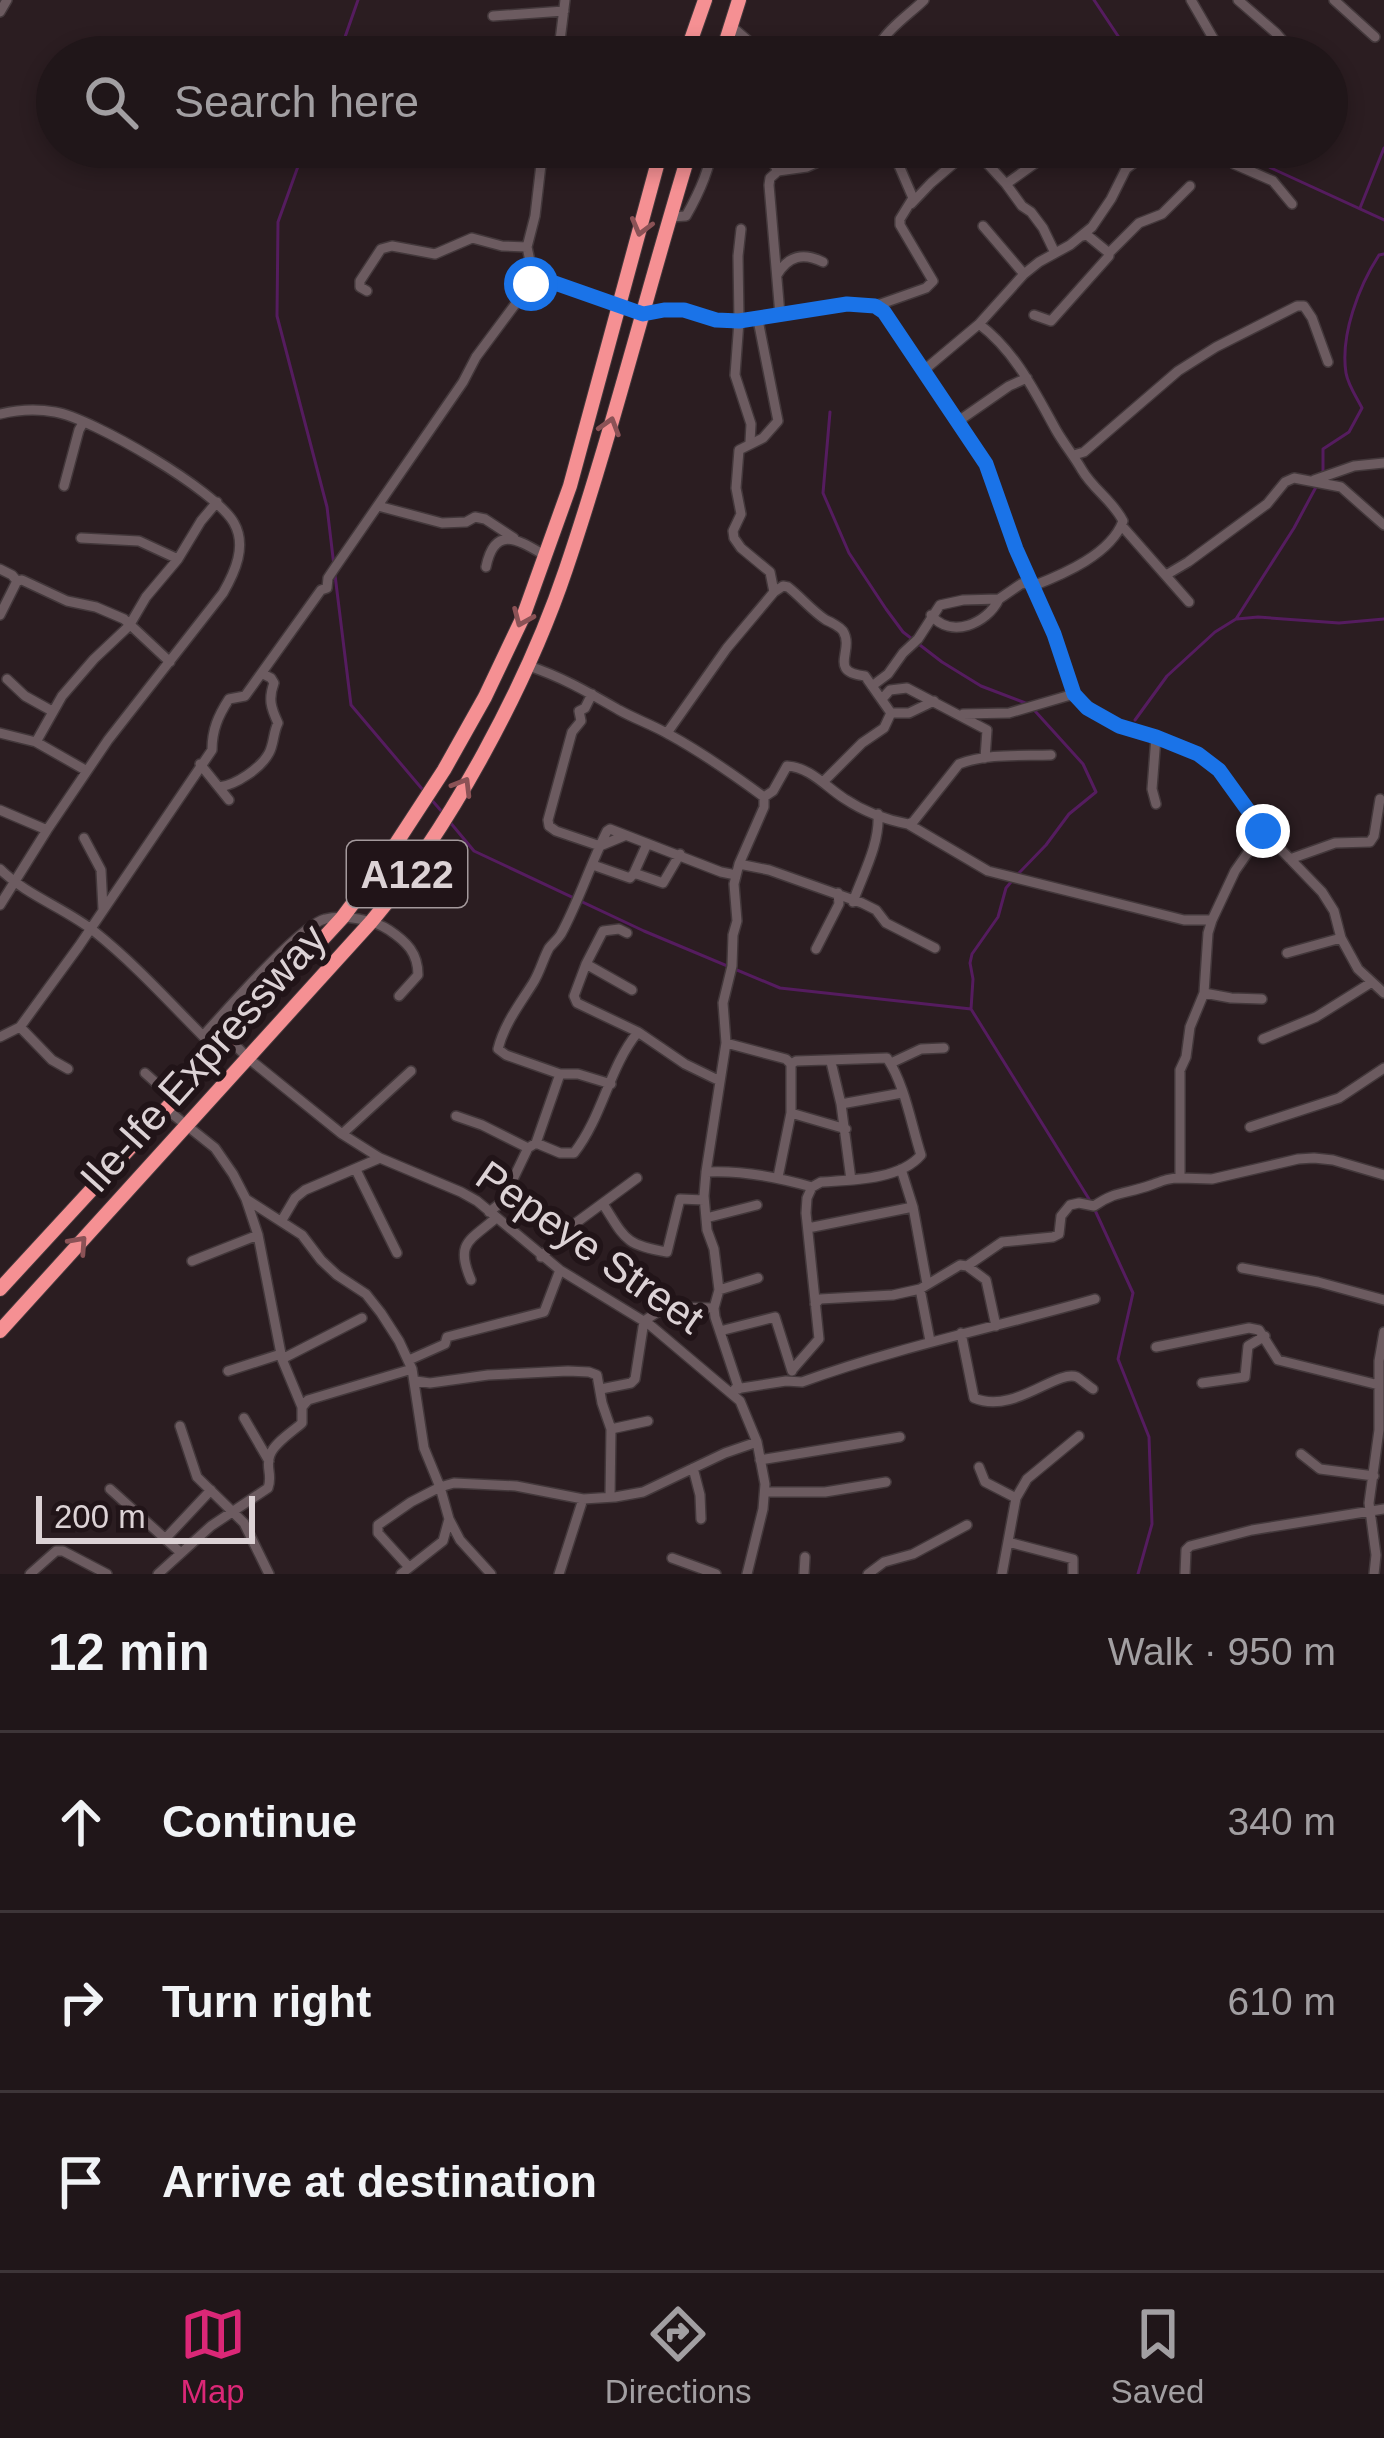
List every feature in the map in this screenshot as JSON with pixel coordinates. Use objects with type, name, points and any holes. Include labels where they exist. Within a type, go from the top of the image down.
[{"type":"highway","points":[[693,36],[705,0]]},
{"type":"highway","points":[[728,36],[739,0]]},
{"type":"highway","name":"Ile-Ife Expressway","points":[[0,1289],[343,918],[454,752],[504,657],[545,559],[570,486],[657,168]]},
{"type":"highway","name":"Ile-Ife Expressway","points":[[0,1331],[371,922],[444,818],[495,730],[566,570],[685,168]]},
{"type":"highway","points":[[545,559],[566,570]]},
{"type":"highway","points":[[99,1182],[118,1200]]},
{"type":"street","points":[[0,12],[7,0]]},
{"type":"street","points":[[883,36],[923,0]]},
{"type":"street","points":[[1191,0],[1212,36]]},
{"type":"street","points":[[1238,0],[1279,36]]},
{"type":"street","points":[[1334,0],[1376,37]]},
{"type":"street","points":[[493,16],[564,6],[560,36]]},
{"type":"street","points":[[731,26],[744,36]]},
{"type":"street","points":[[0,1037],[20,1027],[91,928],[212,750],[212,728],[229,699],[245,696],[316,596],[327,588],[328,578],[476,357],[531,284],[527,247],[541,168]]},
{"type":"street","points":[[671,217],[686,216],[708,168]]},
{"type":"street","points":[[780,315],[769,185],[778,171],[800,168]]},
{"type":"street","points":[[900,168],[911,204]]},
{"type":"street","points":[[532,275],[643,314],[684,310],[739,321],[847,304],[879,309],[932,284],[932,276],[900,225],[911,204],[949,168]]},
{"type":"street","points":[[992,168],[1043,228],[1054,253]]},
{"type":"street","points":[[1006,184],[1028,168]]},
{"type":"street","points":[[923,371],[979,324],[1024,274],[1083,236],[1127,168]]},
{"type":"street","points":[[1243,168],[1273,181],[1292,204]]},
{"type":"street","points":[[1034,315],[1051,321],[1108,253],[1139,223],[1162,214],[1190,186]]},
{"type":"street","points":[[983,226],[1024,274]]},
{"type":"street","points":[[741,229],[735,382],[751,424],[750,442]]},
{"type":"street","points":[[1083,236],[1088,235],[1108,253]]},
{"type":"street","points":[[368,291],[360,287],[360,281],[381,249],[392,246],[434,254],[472,238],[527,247]]},
{"type":"street","points":[[777,275],[791,258],[813,257],[823,262]]},
{"type":"street","points":[[1074,455],[1084,452],[1178,371],[1297,306],[1304,306],[1312,318],[1328,362]]},
{"type":"street","points":[[879,309],[986,464],[1074,694],[1097,715],[1198,754],[1219,770],[1263,831],[1322,892],[1358,969],[1384,993]]},
{"type":"street","points":[[758,320],[778,421],[771,432],[739,449],[736,488],[741,514],[733,531],[741,548],[770,572],[774,592]]},
{"type":"street","points":[[979,324],[1027,378],[1060,437],[1084,474],[1114,506],[1122,526],[1189,602]]},
{"type":"street","points":[[957,422],[1027,378]]},
{"type":"street","points":[[0,414],[54,412],[122,440],[217,502],[240,538],[235,571],[224,592],[87,771],[0,904]]},
{"type":"street","points":[[64,486],[83,423]]},
{"type":"street","points":[[1314,481],[1354,466],[1384,464]]},
{"type":"street","points":[[1166,575],[1267,504],[1294,478],[1341,487],[1384,525]]},
{"type":"street","points":[[37,742],[52,711],[86,668],[130,626],[217,502]]},
{"type":"street","points":[[378,506],[442,523],[485,519],[545,559]]},
{"type":"street","points":[[931,615],[945,627],[977,622],[1022,584],[1082,562],[1122,526]]},
{"type":"street","points":[[486,567],[495,546],[507,537],[514,538]]},
{"type":"street","points":[[81,538],[139,542],[178,559]]},
{"type":"street","points":[[0,569],[16,581]]},
{"type":"street","points":[[16,581],[124,619],[170,662]]},
{"type":"street","points":[[0,615],[16,581]]},
{"type":"street","points":[[667,733],[728,648],[783,586],[841,628],[845,668],[850,674],[865,676],[891,713]]},
{"type":"street","points":[[872,686],[918,639],[940,605],[1000,599]]},
{"type":"street","points":[[526,665],[569,680],[581,691],[667,733],[764,797]]},
{"type":"street","points":[[219,787],[238,783],[269,752],[278,723],[271,710],[274,683],[263,674]]},
{"type":"street","points":[[7,679],[52,711]]},
{"type":"street","points":[[882,699],[890,690],[907,688],[974,719],[987,730],[985,758]]},
{"type":"street","points":[[592,694],[579,711],[580,721],[572,732],[548,820],[556,831],[600,846]]},
{"type":"street","points":[[974,719],[1074,694]]},
{"type":"street","points":[[891,713],[909,713],[934,701]]},
{"type":"street","points":[[823,782],[862,742],[884,728],[891,713]]},
{"type":"street","points":[[0,733],[37,742],[87,771]]},
{"type":"street","points":[[1156,737],[1152,789],[1156,805]]},
{"type":"street","points":[[908,824],[966,760],[1051,755]]},
{"type":"street","points":[[200,764],[230,800]]},
{"type":"street","points":[[764,797],[773,791],[787,766],[798,767],[845,799],[908,824],[988,871],[1184,920],[1212,920]]},
{"type":"street","points":[[764,797],[733,895],[737,921],[723,1003],[726,1043],[704,1200],[719,1290],[714,1308],[733,1389],[789,1376],[802,1382],[930,1341],[1095,1299]]},
{"type":"street","points":[[1370,842],[1380,799]]},
{"type":"street","points":[[0,810],[46,830]]},
{"type":"street","points":[[853,902],[878,838],[878,814]]},
{"type":"street","points":[[611,1084],[560,1074],[498,1049],[522,997],[577,906],[610,829],[680,854],[738,869],[770,870],[838,893],[877,910],[886,923],[935,948]]},
{"type":"street","points":[[1180,1178],[1180,1070],[1204,993],[1208,933],[1235,871],[1263,831]]},
{"type":"street","points":[[84,838],[101,870],[103,909]]},
{"type":"street","points":[[1290,859],[1334,843],[1384,844]]},
{"type":"street","points":[[593,865],[630,878],[647,844]]},
{"type":"street","points":[[634,873],[663,883],[680,854]]},
{"type":"street","name":"Pepeye Street","points":[[0,869],[14,883],[91,928],[202,1036],[248,1058],[342,1134],[380,1158],[461,1192],[541,1257],[644,1321],[733,1389],[757,1442],[765,1492],[747,1574]]},
{"type":"street","points":[[817,950],[839,904],[838,893]]},
{"type":"street","points":[[202,1036],[267,967],[325,919],[371,922],[393,932],[411,948],[418,960],[418,975],[399,996]]},
{"type":"street","points":[[627,933],[619,928],[603,931],[574,996],[577,1003],[721,1081]]},
{"type":"street","points":[[1287,953],[1341,938]]},
{"type":"street","points":[[586,964],[632,990]]},
{"type":"street","points":[[1263,1039],[1316,1017],[1372,982]]},
{"type":"street","points":[[1204,993],[1262,999]]},
{"type":"street","points":[[20,1027],[68,1070]]},
{"type":"street","points":[[456,1116],[532,1146],[574,1153],[611,1084],[623,1049],[638,1032]]},
{"type":"street","points":[[726,1043],[791,1064],[791,1113],[778,1177]]},
{"type":"street","points":[[891,1064],[921,1049],[944,1048]]},
{"type":"street","points":[[789,1376],[819,1339],[808,1228],[807,1198],[812,1187],[901,1169],[920,1155],[887,1058],[791,1064]]},
{"type":"street","points":[[831,1062],[851,1180]]},
{"type":"street","points":[[1250,1127],[1339,1098],[1384,1068]]},
{"type":"street","points":[[342,1134],[411,1071]]},
{"type":"street","points":[[145,1073],[186,1124],[215,1148],[233,1174],[258,1235],[281,1357],[302,1407],[302,1423],[271,1451],[268,1461]]},
{"type":"street","points":[[471,1280],[462,1261],[464,1249],[502,1202],[532,1146],[560,1074]]},
{"type":"street","points":[[841,1104],[902,1093]]},
{"type":"street","points":[[791,1113],[846,1129]]},
{"type":"street","points":[[282,1220],[305,1190],[380,1158]]},
{"type":"street","points":[[967,1266],[1002,1242],[1059,1234],[1061,1216],[1070,1205],[1094,1206],[1110,1194],[1164,1178],[1212,1179],[1314,1158],[1384,1175]]},
{"type":"street","points":[[901,1169],[913,1208],[930,1341]]},
{"type":"street","points":[[356,1170],[397,1253]]},
{"type":"street","points":[[706,1172],[778,1177],[812,1187]]},
{"type":"street","points":[[541,1257],[573,1225],[637,1178]]},
{"type":"street","points":[[603,1204],[623,1237],[636,1246],[667,1252],[680,1198],[704,1200]]},
{"type":"street","points":[[245,1199],[302,1234],[337,1275],[366,1294],[399,1340],[416,1381],[424,1448],[449,1519],[460,1540],[491,1574]]},
{"type":"street","points":[[706,1218],[758,1205]]},
{"type":"street","points":[[808,1228],[913,1208]]},
{"type":"street","points":[[192,1261],[258,1235]]},
{"type":"street","points":[[815,1304],[820,1299],[924,1287],[960,1265],[986,1280],[996,1325]]},
{"type":"street","points":[[1242,1268],[1384,1300]]},
{"type":"street","points":[[302,1407],[308,1400],[410,1365],[445,1344],[447,1337],[544,1312],[560,1270]]},
{"type":"street","points":[[719,1290],[758,1278]]},
{"type":"street","points":[[601,1389],[635,1378],[644,1321],[665,1307],[714,1308]]},
{"type":"street","points":[[720,1330],[775,1317],[789,1376]]},
{"type":"street","points":[[228,1371],[281,1357],[362,1318]]},
{"type":"street","points":[[1156,1347],[1249,1328],[1265,1336],[1278,1360],[1379,1384]]},
{"type":"street","points":[[1374,1574],[1380,1554],[1370,1512],[1384,1332]]},
{"type":"street","points":[[962,1333],[974,1398],[979,1402],[1006,1402],[1069,1376],[1093,1389]]},
{"type":"street","points":[[1202,1383],[1245,1378],[1248,1346],[1265,1336]]},
{"type":"street","points":[[416,1381],[488,1375],[597,1375],[611,1429],[610,1497]]},
{"type":"street","points":[[158,1574],[211,1526],[271,1484],[268,1461],[244,1418]]},
{"type":"street","points":[[611,1429],[648,1421]]},
{"type":"street","points":[[180,1426],[197,1477],[244,1523],[269,1574]]},
{"type":"street","points":[[1002,1574],[1016,1498],[1027,1479],[1079,1436]]},
{"type":"street","points":[[760,1460],[900,1437]]},
{"type":"street","points":[[449,1519],[443,1541],[404,1570],[378,1532],[378,1525],[440,1487],[516,1486],[583,1499],[610,1497],[643,1492],[757,1442]]},
{"type":"street","points":[[1301,1454],[1320,1469],[1374,1476]]},
{"type":"street","points":[[979,1467],[985,1482],[1016,1498]]},
{"type":"street","points":[[693,1468],[701,1519]]},
{"type":"street","points":[[765,1492],[825,1492],[886,1482]]},
{"type":"street","points":[[110,1489],[180,1552]]},
{"type":"street","points":[[165,1538],[211,1490]]},
{"type":"street","points":[[559,1574],[583,1499]]},
{"type":"street","points":[[1186,1574],[1190,1546],[1384,1509]]},
{"type":"street","points":[[868,1574],[884,1562],[913,1554],[967,1526]]},
{"type":"street","points":[[1008,1542],[1073,1559],[1073,1574]]},
{"type":"street","points":[[31,1574],[56,1551],[107,1574]]},
{"type":"street","points":[[803,1574],[805,1557]]},
{"type":"street","points":[[672,1558],[716,1574]]},
{"type":"waterway","points":[[345,36],[358,0]]},
{"type":"waterway","points":[[1094,0],[1118,36]]},
{"type":"waterway","points":[[1360,208],[1384,148]]},
{"type":"waterway","points":[[297,168],[278,222],[277,316],[327,507],[334,566]]},
{"type":"waterway","points":[[1271,168],[1384,220]]},
{"type":"waterway","points":[[1323,474],[1323,449],[1349,432],[1362,408],[1347,378],[1346,343],[1358,296],[1379,255],[1384,254]]},
{"type":"waterway","points":[[830,412],[823,493],[849,553],[886,609],[903,632],[942,662],[981,686],[1028,704]]},
{"type":"waterway","points":[[1135,720],[1167,676],[1236,619],[1316,487]]},
{"type":"waterway","points":[[335,575],[351,705],[423,790]]},
{"type":"waterway","points":[[1237,619],[1339,623],[1384,619]]},
{"type":"waterway","points":[[1017,875],[1069,814],[1096,792],[1083,764],[1035,711]]},
{"type":"waterway","points":[[430,798],[443,813]]},
{"type":"waterway","points":[[449,821],[474,851],[780,988],[971,1009]]},
{"type":"waterway","points":[[1011,882],[998,917],[972,954],[971,1009],[1089,1199]]},
{"type":"waterway","points":[[1094,1208],[1133,1293],[1118,1359],[1149,1437],[1152,1524],[1138,1574]]},
{"type":"route","points":[[531,284],[532,275],[643,314],[684,310],[716,320],[758,320],[847,304],[875,306],[884,312],[986,464],[1074,694],[1087,708],[1119,726],[1198,754],[1219,770],[1263,831]]}]
